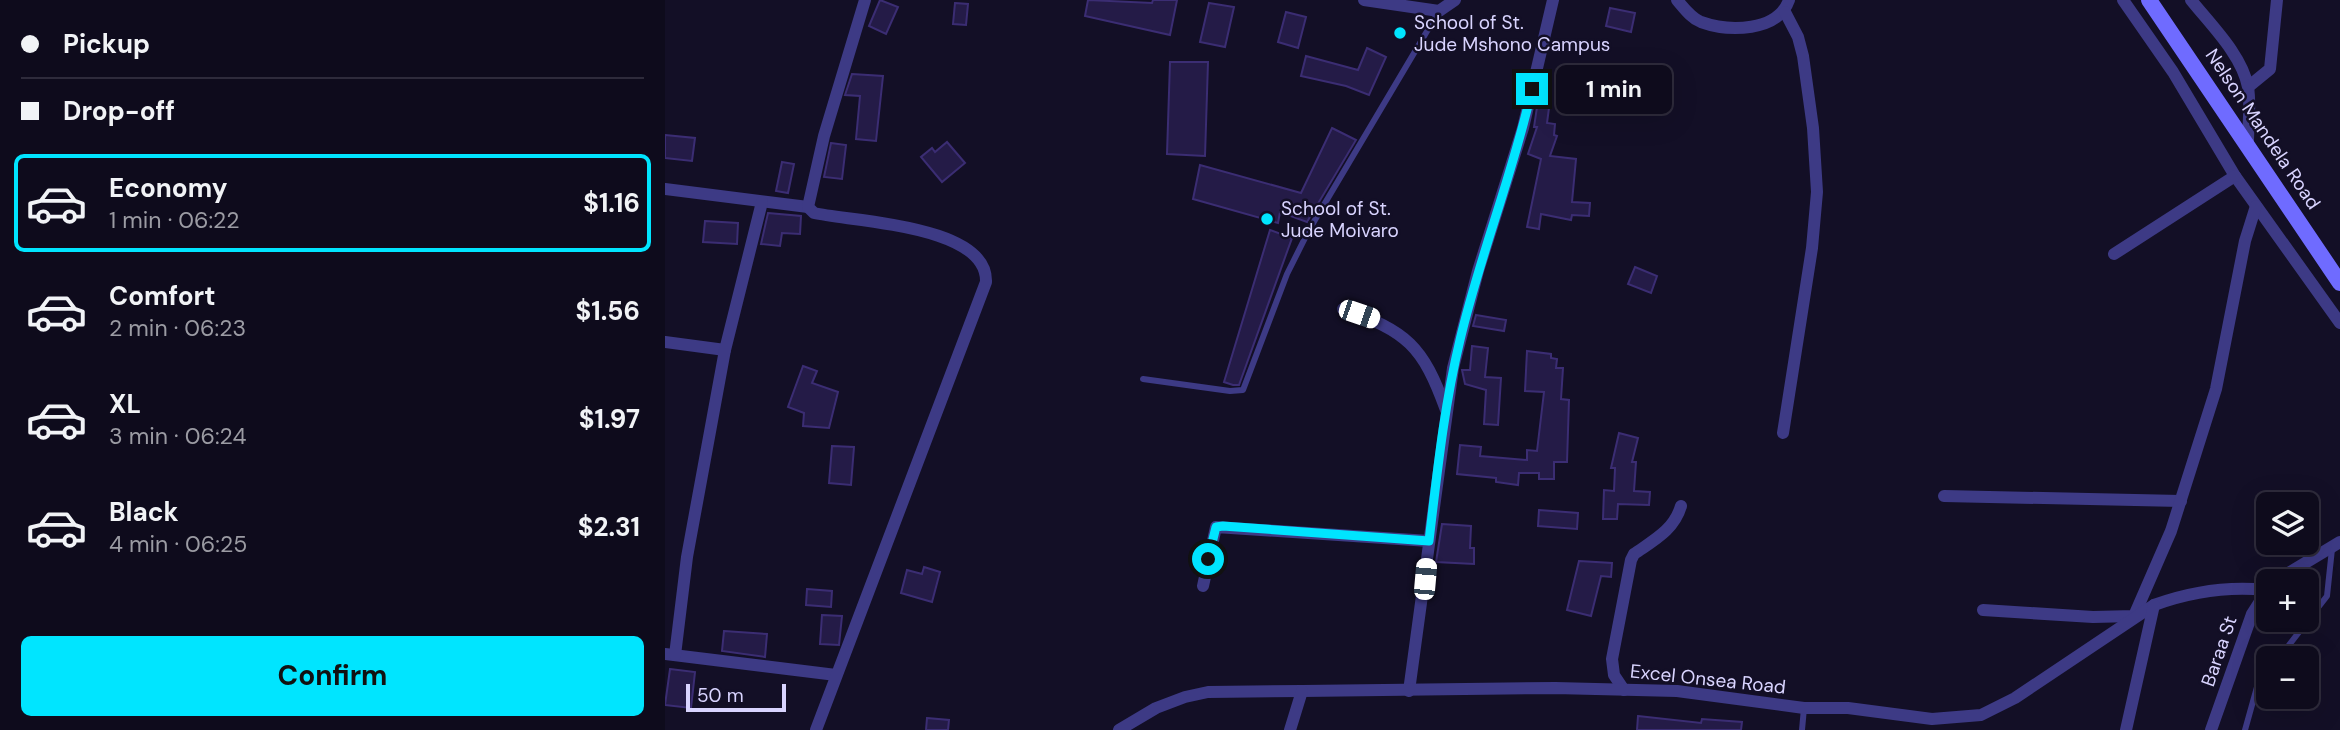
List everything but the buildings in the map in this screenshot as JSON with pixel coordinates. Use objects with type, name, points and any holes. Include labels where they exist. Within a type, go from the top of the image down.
[{"type":"main road","name":"Nelson Mandela Road","points":[[2149,0],[2248,142],[2340,283]]},
{"type":"street","points":[[807,207],[824,136],[865,0]]},
{"type":"street","points":[[1364,0],[1439,11],[1455,0]]},
{"type":"street","points":[[1409,691],[1446,411],[1460,338],[1520,139],[1553,0]]},
{"type":"street","points":[[1677,0],[1691,16],[1716,25],[1765,25],[1787,6],[1803,57],[1817,183],[1812,248],[1783,433]]},
{"type":"street","points":[[2123,0],[2173,72],[2235,176],[2340,323]]},
{"type":"street","points":[[2192,0],[2229,49],[2248,87],[2248,142]]},
{"type":"street","points":[[2248,87],[2270,69],[2277,0]]},
{"type":"street","points":[[2114,254],[2235,176]]},
{"type":"street","points":[[665,189],[807,207],[814,214],[951,240],[978,257],[986,272],[982,294],[963,335],[893,531],[816,730]]},
{"type":"street","points":[[762,202],[725,350],[670,655],[837,675]]},
{"type":"street","points":[[1983,610],[2092,617],[2134,615],[2182,500],[2226,350],[2245,241],[2256,206]]},
{"type":"street","points":[[1343,309],[1397,331],[1411,343],[1431,372],[1446,411]]},
{"type":"street","points":[[665,342],[725,350]]},
{"type":"street","points":[[1944,496],[2182,500]]},
{"type":"street","points":[[1624,690],[1614,675],[1612,659],[1632,560],[1634,554],[1676,522],[1681,506]]},
{"type":"street","points":[[1203,586],[1216,527],[1429,541]]},
{"type":"street","points":[[2298,569],[2336,545]]},
{"type":"street","name":"Excel Onsea Road","points":[[1119,730],[1156,708],[1208,692],[1302,691],[1677,691],[1804,708],[1848,708],[1931,724],[1990,711],[2034,686],[2134,615],[2154,605],[2174,598],[2216,590],[2256,588]]},
{"type":"street","points":[[2126,730],[2154,605]]},
{"type":"street","name":"Baraa St","points":[[2211,730],[2256,608]]},
{"type":"street","points":[[1290,730],[1302,691]]},
{"type":"lane","points":[[1143,379],[1230,391],[1243,390],[1287,274],[1439,11]]},
{"type":"lane","points":[[2288,646],[2327,596],[2336,545]]},
{"type":"lane","points":[[2245,730],[2256,691]]},
{"type":"lane","points":[[1801,730],[1804,708]]},
{"type":"place","name":"School of St. Jude Mshono Campus","points":[[1400,33]]},
{"type":"place","name":"School of St. Jude Moivaro","points":[[1267,219]]},
{"type":"route","points":[[1208,559],[1213,532],[1216,527],[1223,526],[1429,541],[1453,368],[1492,225],[1519,144],[1532,89]]}]
